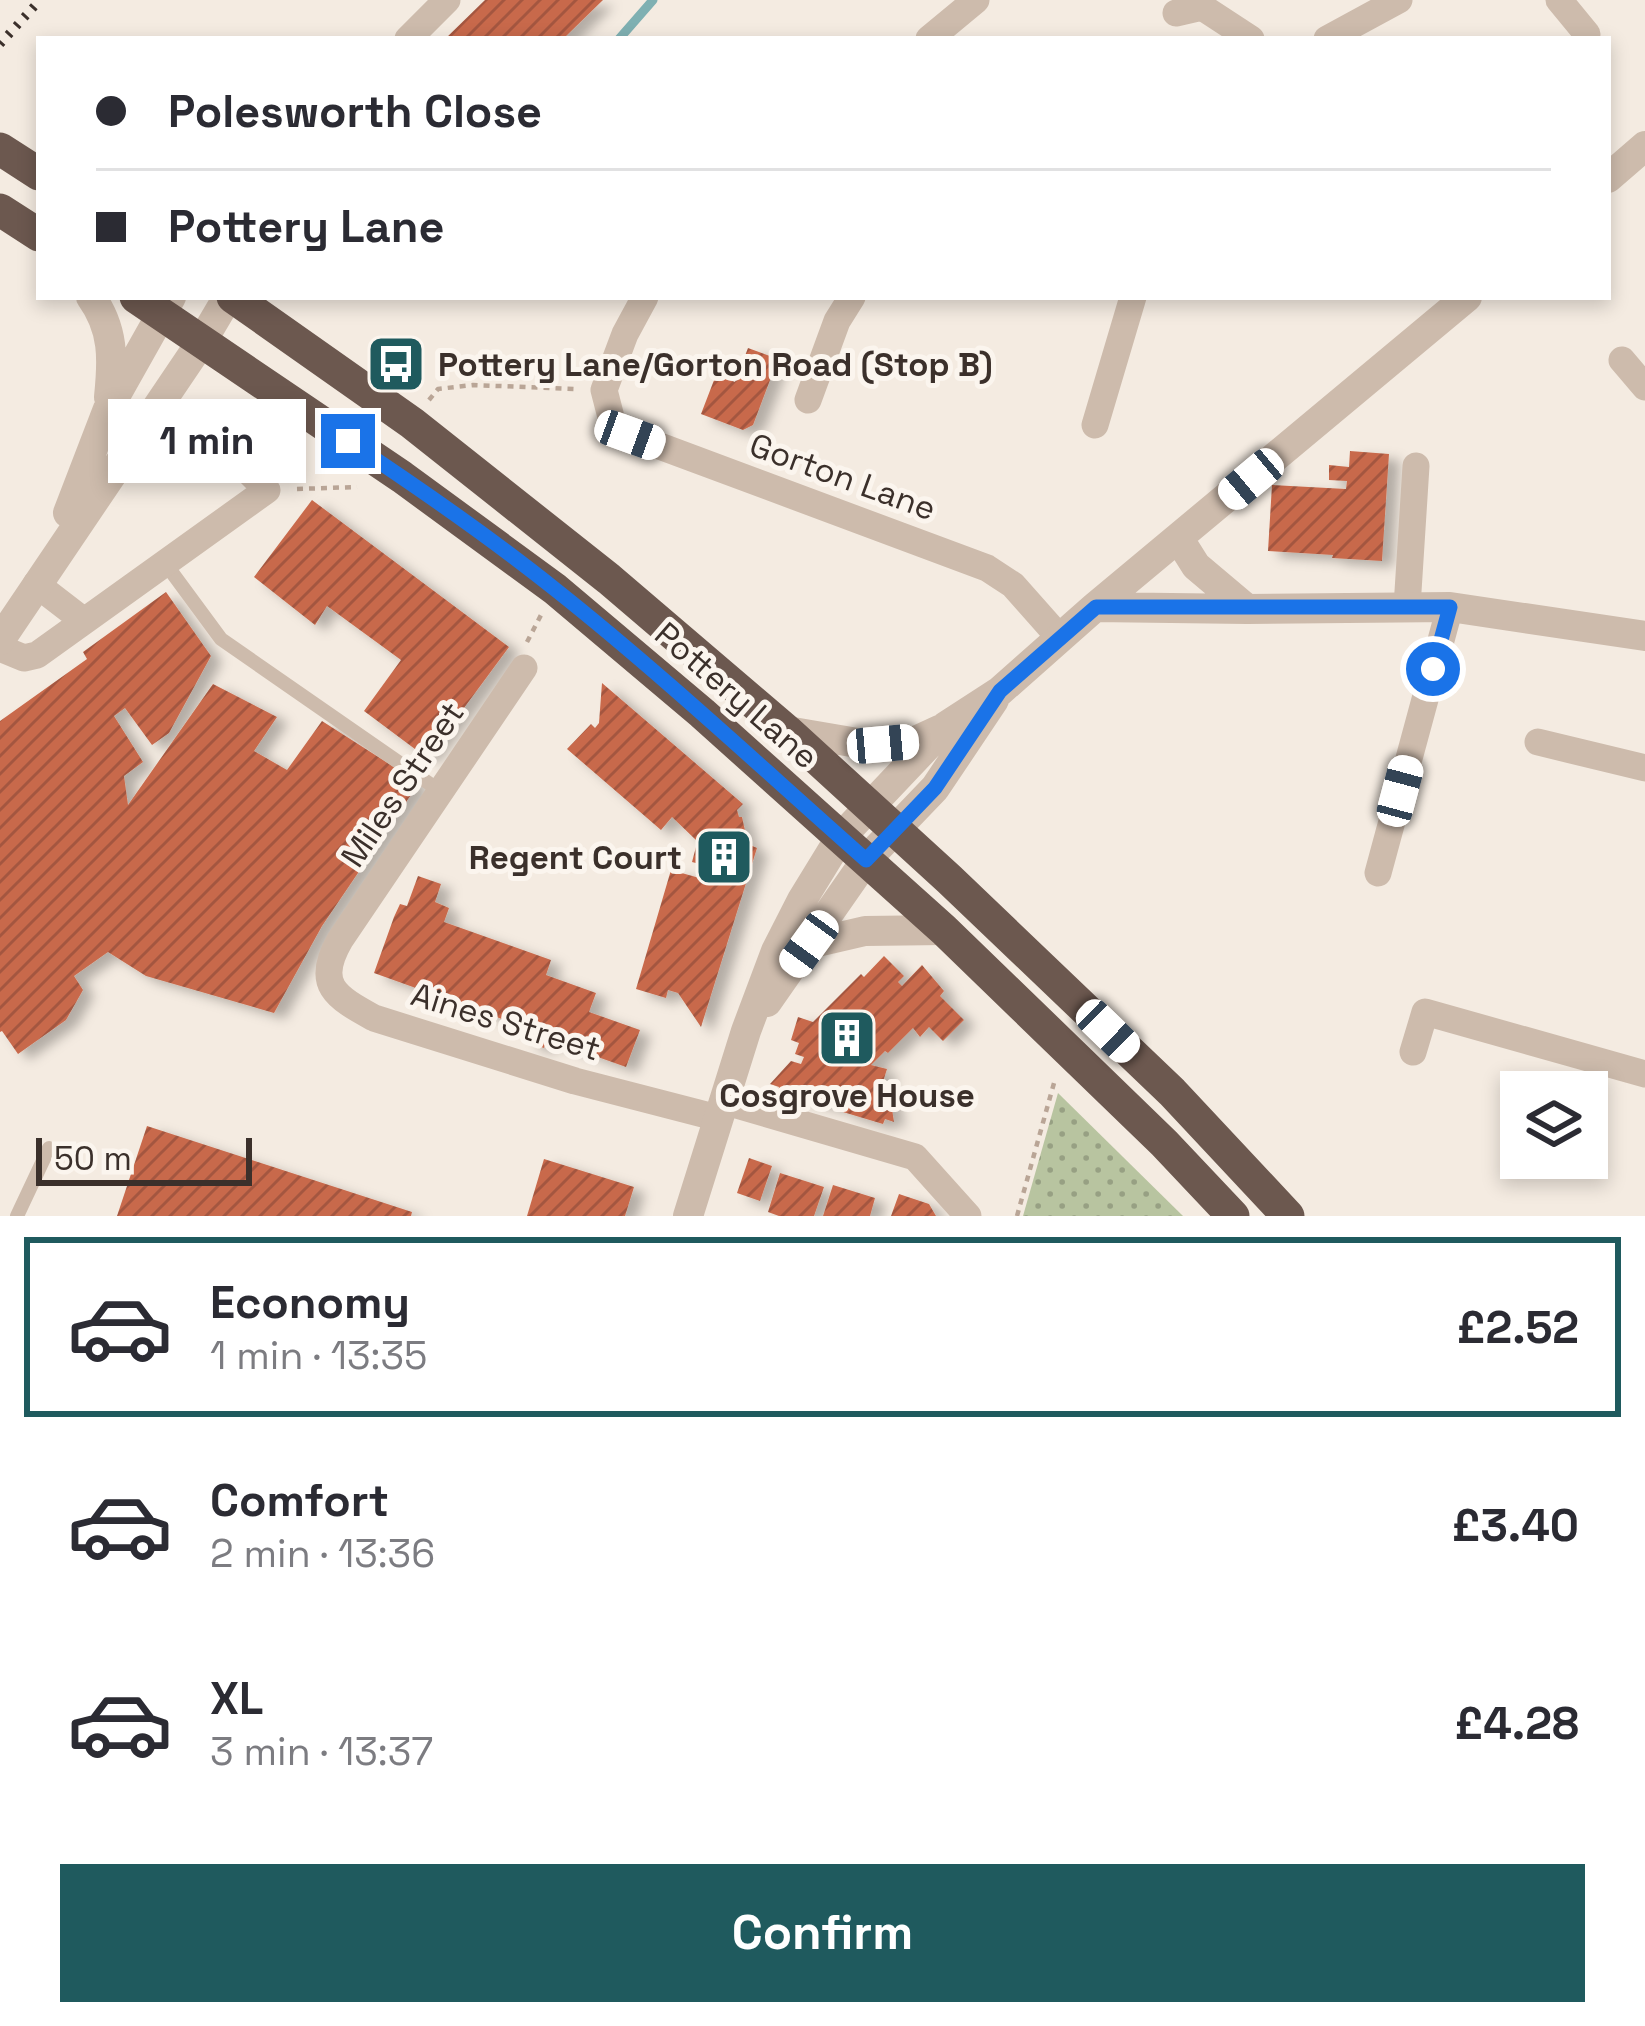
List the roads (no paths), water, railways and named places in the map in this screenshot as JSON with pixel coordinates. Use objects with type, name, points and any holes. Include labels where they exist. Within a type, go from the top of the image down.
[{"type":"highway","points":[[0,149],[36,172]]},
{"type":"highway","points":[[0,210],[36,233]]},
{"type":"highway","name":"Pottery Lane","points":[[235,300],[427,435],[609,579],[787,731],[1172,1092],[1288,1216]]},
{"type":"highway","name":"Pottery Lane","points":[[156,302],[202,341],[555,589],[702,713],[944,930],[1233,1216]]},
{"type":"street","points":[[411,36],[448,0]]},
{"type":"street","points":[[932,36],[976,0]]},
{"type":"street","points":[[1333,36],[1399,0]]},
{"type":"street","points":[[1559,0],[1586,34]]},
{"type":"street","points":[[1193,7],[1246,36]]},
{"type":"street","points":[[1611,175],[1645,146]]},
{"type":"street","points":[[93,300],[113,357],[108,409]]},
{"type":"street","points":[[220,444],[267,490],[37,655],[24,658],[0,644],[229,300]]},
{"type":"street","name":"Gorton Lane","points":[[643,300],[604,390],[613,424],[630,435],[987,568],[1013,585],[1060,638]]},
{"type":"street","points":[[808,400],[849,300]]},
{"type":"street","points":[[1095,425],[1132,300]]},
{"type":"street","points":[[787,731],[869,745],[913,742],[946,726],[1000,691],[1463,300]]},
{"type":"street","points":[[36,584],[156,302]]},
{"type":"street","points":[[1622,360],[1645,387]]},
{"type":"street","points":[[1407,608],[1416,466]]},
{"type":"street","points":[[1179,539],[1196,566],[1247,609]]},
{"type":"street","points":[[36,584],[84,621]]},
{"type":"street","points":[[1096,607],[1450,607],[1645,636]]},
{"type":"street","points":[[1378,873],[1450,607]]},
{"type":"street","name":"Miles Street","points":[[340,940],[522,662]]},
{"type":"street","points":[[688,1216],[746,1031],[776,951],[802,900],[853,849],[896,829],[935,788],[1000,691]]},
{"type":"street","points":[[746,1031],[809,944],[870,806],[946,726]]},
{"type":"street","points":[[1538,742],[1645,768]]},
{"type":"street","points":[[809,944],[865,931],[944,930]]},
{"type":"street","name":"Aines Street","points":[[340,940],[329,964],[333,992],[374,1018],[575,1081],[720,1109]]},
{"type":"street","points":[[1413,1052],[1425,1012],[1644,1072]]},
{"type":"street","points":[[720,1109],[915,1157],[968,1216]]},
{"type":"lane","points":[[165,563],[221,639],[440,791]]},
{"type":"lane","points":[[17,1216],[49,1148]]},
{"type":"waterway","points":[[622,36],[653,0]]},
{"type":"railway","points":[[0,44],[40,0]]},
{"type":"place","name":"Pottery Lane/Gorton Road (Stop B)","points":[[396,364]]},
{"type":"place","name":"Regent Court","points":[[724,857]]},
{"type":"place","name":"Cosgrove House","points":[[847,1038]]}]
